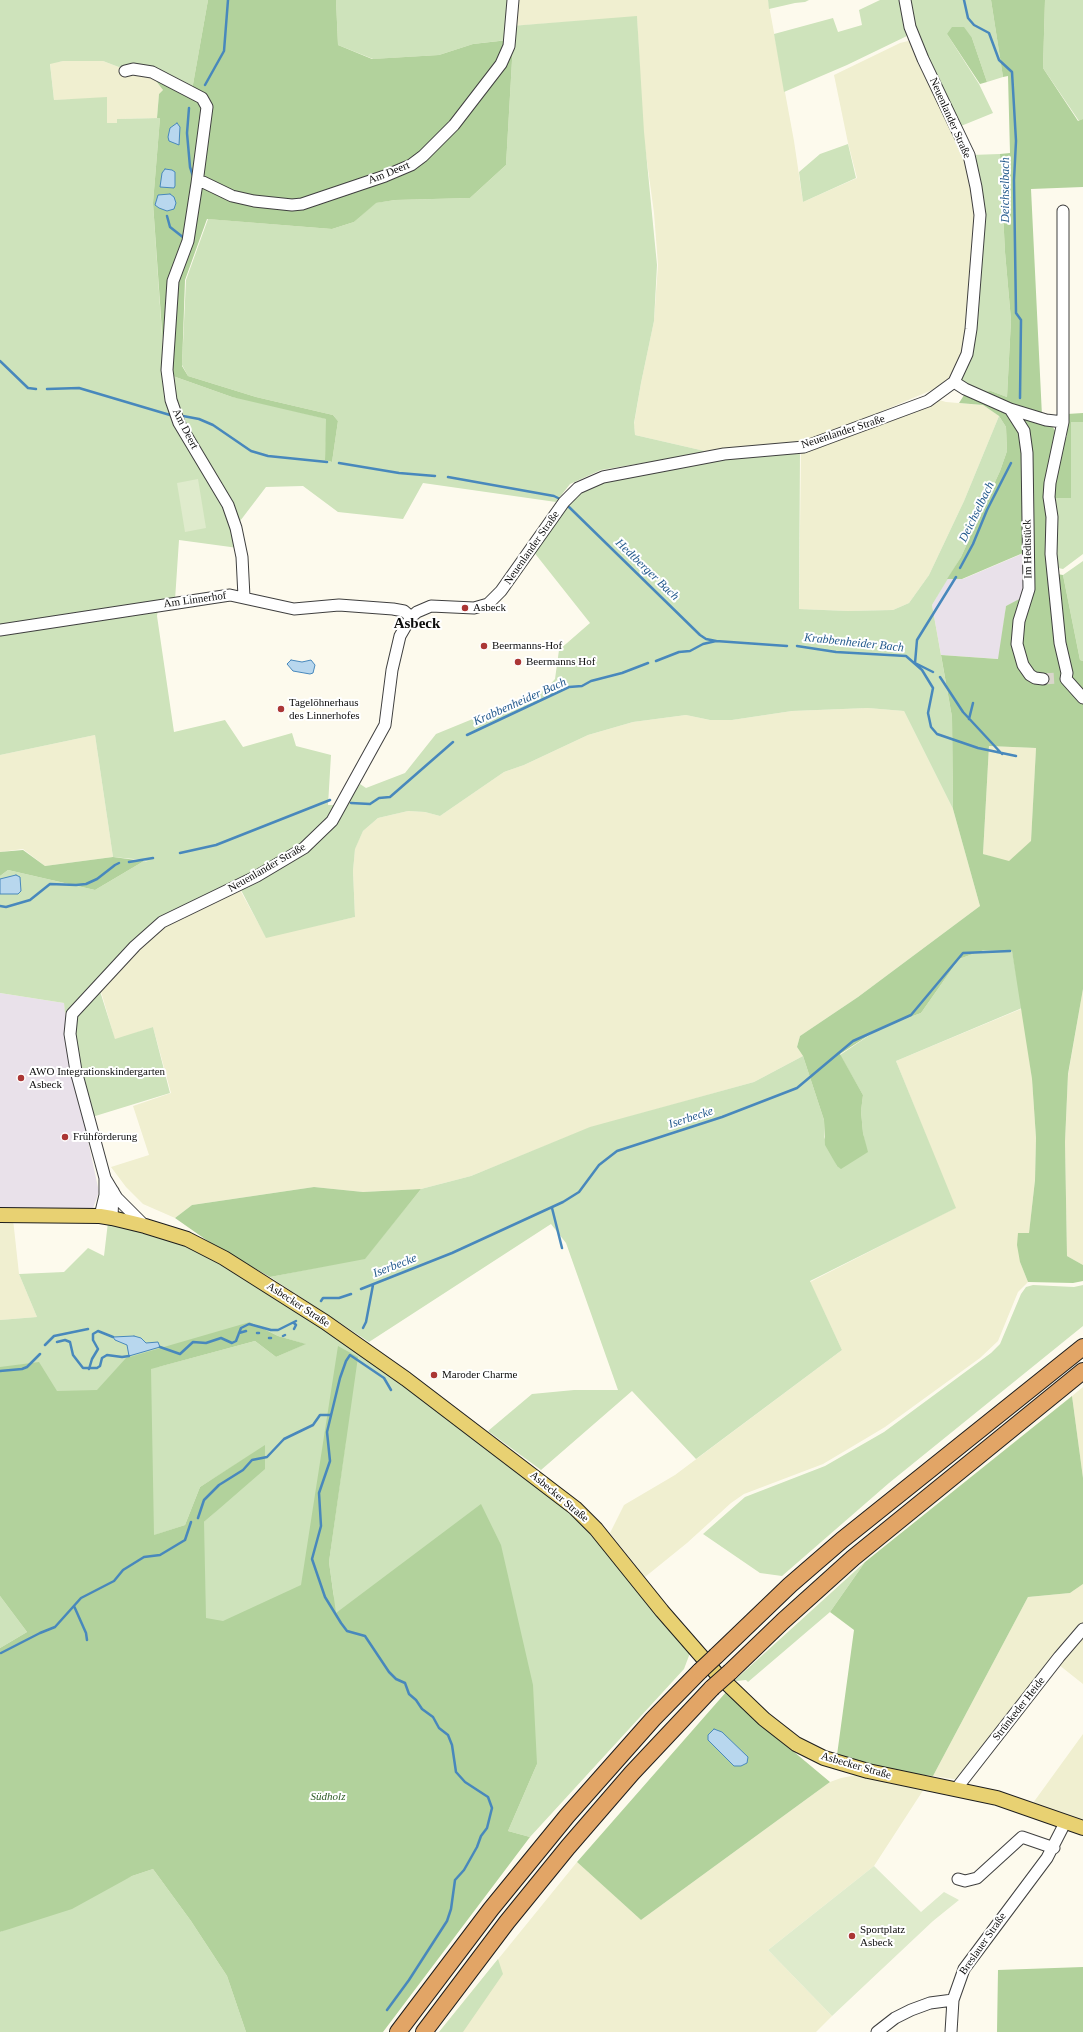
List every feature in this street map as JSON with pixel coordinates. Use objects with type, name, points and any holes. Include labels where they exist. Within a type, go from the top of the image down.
[{"type":"highway","points":[[398,2032],[491,1909],[562,1822],[653,1719],[700,1671],[790,1585],[842,1540],[1083,1347]]},
{"type":"highway","points":[[424,2032],[507,1922],[568,1847],[632,1773],[712,1688],[853,1558],[1083,1371]]},
{"type":"main road","name":"Asbecker Straße","points":[[0,1215],[106,1217],[145,1226],[187,1239],[224,1258],[325,1322],[406,1379],[575,1508],[596,1530],[662,1611],[716,1672],[764,1719],[796,1744],[824,1758],[861,1769],[997,1798],[1083,1828]]},
{"type":"street","name":"Am Deert","points":[[197,183],[203,182],[232,196],[254,201],[302,204],[411,165],[423,156],[454,125],[501,64],[509,46],[513,0]]},
{"type":"street","name":"Neuenlander Straße","points":[[106,1217],[105,1178],[76,1071],[70,1034],[72,1014],[135,946],[162,922],[257,876],[304,848],[332,821],[385,725],[388,693],[398,643],[400,636],[411,617],[417,612],[431,606],[474,608],[488,604],[501,591],[564,502],[578,488],[603,477],[724,454],[804,447],[928,401],[954,382],[967,354],[971,330],[980,215],[969,155],[923,59],[910,27],[905,0]]},
{"type":"street","name":"Am Deert","points":[[125,72],[133,69],[152,72],[202,98],[207,107],[188,242],[173,281],[167,370],[171,400],[179,423],[228,505],[236,528],[242,557],[244,597]]},
{"type":"street","points":[[1063,211],[1063,422],[1050,483],[1049,497],[1052,517],[1051,554],[1060,642],[1067,673],[1062,679],[1083,698]]},
{"type":"street","points":[[954,382],[965,389],[1010,409],[1046,420],[1063,422]]},
{"type":"street","name":"Im Hedtstück","points":[[1010,409],[1024,431],[1027,453],[1029,589],[1019,621],[1017,644],[1023,665],[1030,675],[1035,678],[1043,678]]},
{"type":"street","name":"Am Linnerhof","points":[[0,630],[230,595],[294,609],[340,605],[393,609],[404,611],[411,617]]},
{"type":"street","name":"Neuenlander Straße","points":[[105,1178],[113,1191],[145,1226]]},
{"type":"street","points":[[106,1217],[113,1191]]},
{"type":"street","name":"Strünkeder Heide","points":[[956,1789],[1059,1656],[1083,1629]]},
{"type":"street","name":"Breslauer Straße","points":[[950,2032],[952,2000],[964,1969],[1054,1848],[1066,1821]]},
{"type":"street","points":[[958,1879],[965,1881],[977,1878],[1022,1837],[1054,1848]]},
{"type":"street","points":[[877,2032],[895,2018],[911,2010],[930,2002],[952,2000]]},
{"type":"shaded area","points":[[1024,553],[1025,597],[1006,606],[999,659],[941,655],[932,605],[947,579],[963,579]]},
{"type":"shaded area","points":[[0,993],[64,1003],[73,1071],[99,1192],[92,1211],[0,1211]]},
{"type":"green space","points":[[0,0],[208,0],[192,90],[103,61],[63,61],[50,64],[54,100],[107,97],[107,123],[117,123],[117,119],[160,118],[153,203],[164,365],[170,404],[226,505],[238,548],[179,540],[175,600],[0,628]]},
{"type":"green space","points":[[208,0],[336,0],[338,45],[372,59],[439,55],[473,44],[508,40],[513,43],[506,165],[470,198],[395,200],[376,203],[354,222],[332,229],[207,219],[185,280],[182,366],[188,376],[256,397],[333,415],[338,421],[332,462],[325,460],[326,419],[232,397],[170,375],[164,360],[153,203],[160,118],[157,118],[159,94],[163,90],[153,77],[192,90]]},
{"type":"green space","points":[[336,0],[512,0],[511,26],[637,16],[644,132],[657,265],[654,321],[634,423],[635,435],[709,452],[601,470],[570,484],[556,502],[423,483],[403,519],[338,512],[303,486],[266,487],[237,525],[178,414],[170,375],[232,397],[246,399],[327,419],[325,460],[332,462],[338,421],[333,415],[256,397],[188,376],[182,365],[186,280],[208,219],[332,229],[354,222],[375,203],[395,200],[470,198],[506,165],[513,43],[507,40],[473,44],[439,55],[373,59],[338,45]]},
{"type":"green space","points":[[514,0],[768,0],[794,141],[803,202],[857,178],[834,75],[900,43],[908,41],[913,43],[965,159],[973,192],[975,232],[966,330],[962,354],[953,376],[939,387],[802,445],[709,452],[635,435],[634,424],[654,321],[658,265],[654,213],[643,132],[637,17],[511,26]]},
{"type":"green space","points":[[768,0],[809,0],[769,9]]},
{"type":"green space","points":[[880,0],[901,0],[909,35],[847,65],[784,92],[774,34],[833,18],[838,32],[862,25],[859,10]]},
{"type":"green space","points":[[908,0],[991,0],[1003,77],[987,82],[972,38],[947,34],[979,84],[993,113],[961,126],[916,33]]},
{"type":"green space","points":[[991,0],[1045,0],[1043,68],[1078,121],[1083,119],[1083,187],[1031,189],[1042,416],[979,392],[991,391],[1007,397],[1011,320],[1005,252],[1000,154],[1010,153],[1008,76],[1003,77]]},
{"type":"green space","points":[[1045,0],[1083,0],[1083,119],[1079,121],[1043,68]]},
{"type":"green space","points":[[952,27],[964,27],[972,38],[987,82],[980,84],[947,34]]},
{"type":"green space","points":[[63,61],[103,61],[124,69],[153,77],[163,90],[159,94],[157,118],[118,119],[117,123],[107,123],[106,98],[54,100],[50,63]]},
{"type":"green space","points":[[848,144],[856,178],[803,202],[799,172],[820,154]]},
{"type":"green space","points":[[1000,154],[1005,252],[1011,320],[1007,397],[991,391],[979,392],[964,385],[961,379],[981,244],[971,155]]},
{"type":"green space","points":[[966,392],[997,402],[1052,426],[1056,432],[1047,484],[1057,574],[1063,575],[1080,660],[1083,661],[1083,989],[1068,1074],[1065,1142],[1067,1256],[1083,1265],[1083,1281],[1073,1283],[1028,1282],[1020,1262],[1017,1245],[1018,1233],[1029,1233],[1035,1180],[1036,1138],[1032,1079],[1012,951],[984,950],[959,959],[921,1013],[880,1028],[840,1054],[863,1095],[861,1111],[863,1133],[868,1152],[841,1169],[837,1166],[825,1145],[824,1120],[803,1056],[797,1047],[800,1036],[858,997],[980,906],[953,809],[952,717],[941,655],[998,659],[1006,606],[1025,596],[1023,553],[962,579],[947,579],[961,557],[1000,471],[1007,451],[1006,427],[999,416],[983,405],[959,403]],"holes":[[[989,746],[1036,748],[1031,841],[1009,861],[983,854]]]},
{"type":"green space","points":[[939,400],[983,405],[999,416],[964,501],[929,575],[909,603],[893,610],[848,611],[799,609],[801,450]]},
{"type":"green space","points":[[1083,413],[1083,422],[1071,422],[1071,498],[1051,498],[1062,443],[1067,436],[1067,414]]},
{"type":"green space","points":[[999,416],[1006,427],[1007,451],[1000,471],[961,557],[932,605],[952,717],[953,809],[904,711],[868,708],[792,711],[732,720],[710,720],[686,715],[633,722],[588,735],[524,765],[504,772],[440,816],[425,812],[408,811],[378,818],[363,831],[355,849],[353,871],[355,917],[266,938],[241,890],[306,853],[332,827],[360,784],[366,788],[405,773],[436,734],[546,689],[555,679],[559,650],[590,623],[533,551],[576,494],[604,481],[711,459],[800,450],[799,609],[848,611],[893,610],[909,603],[929,575],[964,501]]},
{"type":"green space","points":[[1071,422],[1083,422],[1083,554],[1063,569],[1058,568],[1056,561],[1051,498],[1071,498]]},
{"type":"green space","points":[[198,479],[206,528],[185,532],[177,483]]},
{"type":"green space","points":[[1083,561],[1083,661],[1080,660],[1063,575]]},
{"type":"green space","points":[[158,609],[157,616],[174,732],[225,720],[243,747],[292,733],[296,746],[331,755],[328,805],[336,805],[321,828],[286,856],[183,909],[119,958],[65,1013],[64,1003],[0,993],[0,876],[8,870],[95,890],[144,861],[148,862],[144,860],[113,857],[95,735],[0,755],[0,633]]},
{"type":"green space","points":[[868,708],[904,711],[953,809],[980,906],[858,997],[800,1036],[797,1047],[803,1056],[754,1082],[589,1128],[471,1176],[421,1189],[363,1192],[314,1187],[192,1205],[175,1218],[143,1204],[126,1187],[111,1167],[149,1155],[133,1106],[171,1093],[153,1027],[115,1040],[100,988],[138,949],[166,925],[240,890],[266,937],[355,917],[353,871],[355,848],[363,831],[378,818],[408,811],[425,812],[440,816],[504,772],[524,765],[588,735],[633,722],[686,715],[710,720],[732,720],[792,711]]},
{"type":"green space","points":[[95,735],[113,857],[45,866],[23,849],[0,852],[0,755]]},
{"type":"green space","points":[[989,746],[1036,748],[1031,842],[1009,862],[983,854]]},
{"type":"green space","points":[[23,850],[45,866],[113,857],[144,861],[95,890],[8,870],[0,876],[0,852]]},
{"type":"green space","points":[[984,950],[1012,950],[1022,1008],[896,1061],[956,1208],[810,1281],[842,1350],[696,1459],[632,1391],[541,1470],[488,1431],[532,1394],[574,1390],[618,1390],[566,1243],[551,1224],[369,1342],[270,1277],[365,1258],[421,1189],[471,1176],[590,1127],[754,1082],[803,1056],[824,1120],[824,1137],[837,1166],[867,1152],[863,1133],[861,1111],[863,1095],[840,1055],[880,1028],[921,1013],[959,959]]},
{"type":"green space","points":[[99,988],[115,1039],[153,1027],[170,1093],[92,1117],[84,1077],[73,1040],[76,1017]]},
{"type":"green space","points":[[1083,989],[1083,1265],[1067,1256],[1065,1142],[1068,1075]]},
{"type":"green space","points":[[1021,1009],[1024,1019],[1032,1079],[1036,1138],[1035,1179],[1029,1234],[1020,1262],[1028,1282],[1018,1292],[998,1341],[980,1358],[885,1427],[823,1464],[744,1494],[731,1503],[687,1543],[645,1577],[610,1533],[624,1505],[675,1475],[842,1350],[810,1282],[955,1208],[896,1061]]},
{"type":"green space","points":[[314,1187],[363,1192],[421,1189],[365,1259],[270,1277],[212,1244],[175,1218],[192,1205]]},
{"type":"green space","points":[[0,1219],[13,1219],[19,1274],[37,1317],[0,1320]]},
{"type":"green space","points":[[108,1222],[192,1247],[232,1268],[360,1353],[533,1482],[581,1524],[616,1563],[690,1653],[684,1669],[530,1837],[508,1831],[537,1764],[239,1994],[99,1717],[0,1572],[0,1320],[37,1317],[19,1274],[64,1272],[88,1248],[104,1256]],"holes":[[[250,1322],[278,1336],[305,1344],[276,1357],[255,1341],[158,1367]],[[346,1439],[329,1562],[334,1598],[323,1558]],[[265,1446],[214,1513],[204,1522],[204,1528],[155,1535],[185,1525],[200,1487]]]},
{"type":"green space","points":[[1033,1285],[1074,1287],[1083,1285],[1083,1326],[889,1483],[782,1576],[760,1573],[703,1534],[745,1497],[825,1466],[884,1432],[991,1353],[1000,1344],[1021,1294],[1026,1287]]},
{"type":"green space","name":"Südholz","points":[[250,1322],[278,1336],[306,1344],[276,1357],[255,1341],[151,1369],[154,1535],[185,1525],[200,1487],[265,1445],[265,1469],[204,1522],[206,1618],[223,1621],[301,1585],[338,1346],[358,1357],[329,1562],[336,1613],[481,1504],[501,1545],[533,1685],[537,1764],[508,1831],[530,1837],[383,2032],[246,2032],[227,1976],[191,1921],[153,1869],[132,1876],[72,1909],[0,1932],[0,1648],[27,1632],[0,1596],[0,1367],[39,1362],[57,1391],[97,1390],[126,1358]]},
{"type":"green space","points":[[1083,1387],[1083,1478],[1072,1396]]},
{"type":"green space","points":[[1072,1396],[1083,1478],[1083,1584],[1070,1593],[1028,1597],[933,1776],[884,1770],[837,1755],[854,1630],[830,1612],[865,1562]]},
{"type":"green space","points":[[865,1562],[830,1612],[748,1682],[746,1680],[735,1680]]},
{"type":"green space","points":[[1083,1584],[1083,1684],[1054,1661],[960,1780],[933,1776],[1028,1597],[1070,1593]]},
{"type":"green space","points":[[0,1596],[27,1632],[0,1648]]},
{"type":"green space","points":[[727,1691],[781,1741],[830,1782],[641,1920],[577,1862]]},
{"type":"green space","points":[[1083,1734],[1083,1821],[1033,1803]]},
{"type":"green space","points":[[884,1770],[933,1775],[874,1866],[768,1950],[832,2016],[816,2032],[439,2032],[577,1862],[641,1920],[830,1782],[841,1778]]},
{"type":"green space","name":"Sportplatz Asbeck","points":[[874,1866],[921,1912],[944,1892],[959,1900],[933,1921],[832,2016],[768,1950]]},
{"type":"green space","points":[[153,1869],[191,1921],[227,1976],[246,2032],[0,2032],[0,1932],[132,1876]]},
{"type":"green space","points":[[498,1959],[503,1974],[463,2032],[439,2032]]},
{"type":"green space","points":[[1083,1967],[1083,2032],[997,2032],[998,1970]]},
{"type":"water","points":[[177,123],[180,127],[179,145],[169,141],[168,137],[170,128]]},
{"type":"water","points":[[165,169],[175,172],[174,188],[160,187],[162,173]]},
{"type":"water","points":[[170,194],[174,197],[176,203],[174,209],[167,211],[155,205],[158,195]]},
{"type":"water","points":[[291,660],[302,662],[311,660],[315,665],[313,673],[310,674],[293,671],[287,664]]},
{"type":"water","points":[[16,875],[20,877],[21,891],[18,894],[0,894],[0,879]]},
{"type":"water","points":[[134,1336],[141,1338],[146,1343],[158,1342],[160,1347],[129,1356],[127,1345],[115,1340],[113,1337]]},
{"type":"water","points":[[714,1729],[722,1732],[748,1757],[747,1763],[741,1766],[734,1766],[708,1740],[708,1735]]},
{"type":"waterway","points":[[205,85],[224,51],[228,0]]},
{"type":"waterway","name":"Deichselbach","points":[[964,0],[968,18],[974,25],[989,33],[999,60],[1012,72],[1016,141],[1014,180],[1016,313],[1021,320],[1020,398]]},
{"type":"waterway","points":[[189,108],[187,133],[190,167],[193,176]]},
{"type":"waterway","points":[[167,216],[170,227],[184,238]]},
{"type":"waterway","name":"Hedtberger Bach","points":[[0,361],[28,388],[36,389]]},
{"type":"waterway","name":"Hedtberger Bach","points":[[47,389],[79,388],[170,415],[170,413]]},
{"type":"waterway","name":"Hedtberger Bach","points":[[183,416],[199,419],[213,425],[251,451],[268,456],[327,462]]},
{"type":"waterway","name":"Hedtberger Bach","points":[[339,463],[399,473],[435,476]]},
{"type":"waterway","name":"Deichselbach","points":[[960,568],[973,544],[987,510],[1011,463]]},
{"type":"waterway","name":"Hedtberger Bach","points":[[448,477],[554,496],[560,499]]},
{"type":"waterway","name":"Hedtberger Bach","points":[[569,507],[700,635],[706,639],[716,641]]},
{"type":"waterway","name":"Deichselbach","points":[[933,672],[915,663],[917,640],[956,577]]},
{"type":"waterway","name":"Hedtberger Bach","points":[[656,661],[679,652],[690,651],[703,644],[716,641],[787,646]]},
{"type":"waterway","name":"Krabbenheider Bach","points":[[797,646],[836,652],[906,656],[922,670],[933,688],[928,713],[931,727],[937,734],[978,748],[1016,756]]},
{"type":"waterway","name":"Krabbenheider Bach","points":[[467,735],[569,687],[582,686],[591,681],[622,673],[648,663]]},
{"type":"waterway","points":[[940,677],[963,712],[1002,754]]},
{"type":"waterway","points":[[969,719],[973,703]]},
{"type":"waterway","name":"Krabbenheider Bach","points":[[351,803],[370,804],[379,798],[390,797],[453,742]]},
{"type":"waterway","name":"Krabbenheider Bach","points":[[180,853],[216,845],[330,800]]},
{"type":"waterway","name":"Krabbenheider Bach","points":[[129,862],[153,858]]},
{"type":"waterway","name":"Krabbenheider Bach","points":[[0,906],[6,907],[30,900],[50,884],[86,884],[97,879],[119,863]]},
{"type":"waterway","name":"Iserbecke","points":[[361,1289],[452,1253],[563,1202],[579,1192],[599,1165],[617,1151],[722,1117],[797,1088],[853,1041],[911,1015],[963,953],[1010,951]]},
{"type":"waterway","points":[[552,1208],[562,1248]]},
{"type":"waterway","points":[[363,1328],[366,1322],[373,1285]]},
{"type":"waterway","name":"Iserbecke","points":[[321,1301],[323,1298],[339,1298],[351,1294]]},
{"type":"waterway","name":"Iserbecke","points":[[160,1347],[180,1354],[193,1342],[206,1343],[221,1338],[232,1343],[236,1341],[241,1328],[249,1324],[271,1330],[278,1330],[296,1321]]},
{"type":"waterway","points":[[294,1323],[296,1325],[294,1329]]},
{"type":"waterway","name":"Iserbecke","points":[[45,1345],[54,1336],[88,1329]]},
{"type":"waterway","points":[[89,1369],[92,1359],[98,1349],[93,1340],[93,1334],[98,1331],[113,1337]]},
{"type":"waterway","name":"Iserbecke","points":[[239,1333],[246,1331]]},
{"type":"waterway","points":[[57,1342],[65,1340],[70,1342],[73,1355],[83,1368],[97,1368],[100,1366],[102,1358],[107,1355],[122,1357],[129,1356]]},
{"type":"waterway","name":"Iserbecke","points":[[0,1371],[22,1369],[27,1367],[40,1354]]},
{"type":"waterway","points":[[387,2010],[409,1980],[447,1921],[451,1909],[455,1880],[464,1870],[477,1847],[481,1836],[487,1828],[492,1808],[488,1797],[465,1782],[456,1772],[452,1745],[448,1735],[439,1728],[433,1717],[422,1709],[416,1700],[409,1694],[405,1683],[396,1679],[389,1672],[365,1636],[347,1631],[341,1623],[325,1597],[312,1559],[321,1526],[319,1493],[330,1461],[327,1432],[340,1378],[346,1361],[350,1355],[384,1378],[391,1390]]},
{"type":"waterway","points":[[198,1518],[204,1500],[219,1485],[243,1470],[252,1460],[267,1457],[284,1439],[313,1425],[320,1415],[330,1415]]},
{"type":"waterway","points":[[1,1653],[55,1627],[81,1598],[114,1581],[123,1570],[144,1557],[160,1555],[185,1540],[191,1522]]},
{"type":"waterway","points":[[74,1606],[86,1633],[87,1640]]},
{"type":"tunnel","points":[[1043,679],[1058,678]]},
{"type":"place","name":"Asbeck","points":[[465,608]]},
{"type":"place","name":"Beermanns-Hof","points":[[484,646]]},
{"type":"place","name":"Beermanns Hof","points":[[518,662]]},
{"type":"place","name":"Tagelöhnerhaus des Linnerhofes","points":[[281,709]]},
{"type":"place","name":"AWO Integrationskindergarten Asbeck","points":[[21,1078]]},
{"type":"place","name":"Frühförderung","points":[[65,1137]]},
{"type":"place","name":"Maroder Charme","points":[[434,1375]]},
{"type":"place","name":"Sportplatz Asbeck","points":[[852,1936]]},
{"type":"district","name":"Asbeck","points":[[417,624]]}]
